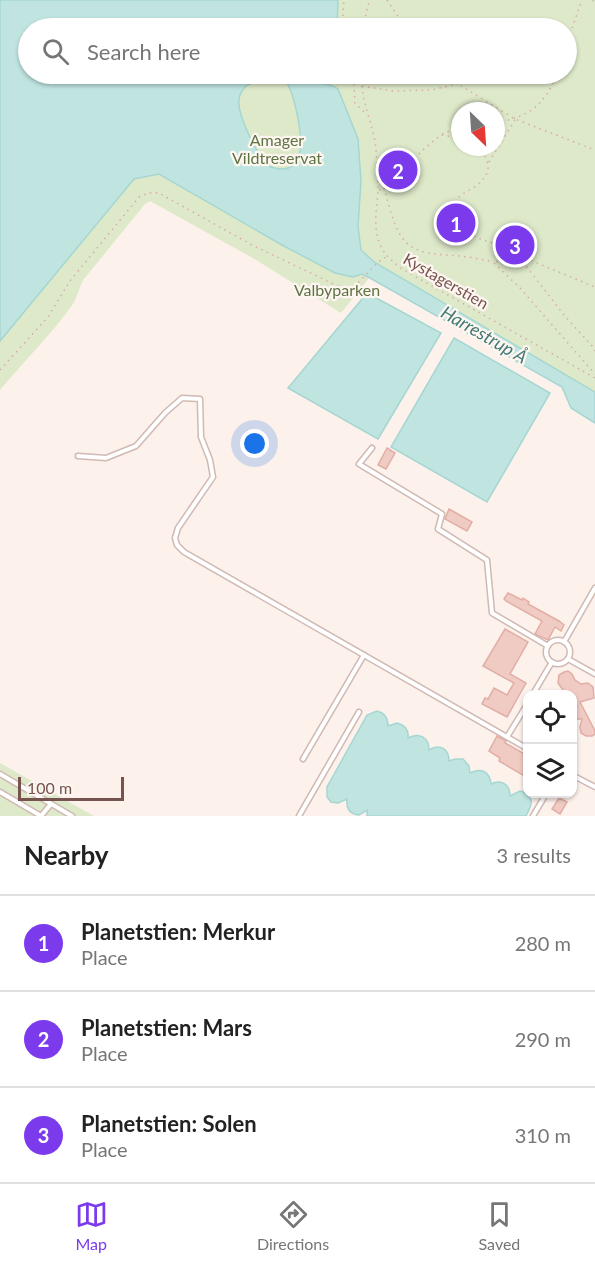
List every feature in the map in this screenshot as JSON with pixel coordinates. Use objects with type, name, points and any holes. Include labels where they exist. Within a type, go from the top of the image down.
[{"type":"lane","points":[[78,456],[106,458],[136,446],[165,413],[182,399],[200,399],[201,437],[210,460],[213,477],[178,528],[175,538],[177,545],[184,552],[523,746]]},
{"type":"lane","points":[[372,448],[359,464],[442,514],[438,529],[488,560],[492,613],[548,646]]},
{"type":"lane","points":[[564,642],[595,588]]},
{"type":"lane","points":[[557,641],[564,642],[570,652],[568,659],[562,664],[555,664],[546,653],[548,646],[557,641]]},
{"type":"lane","points":[[303,759],[364,655]]},
{"type":"lane","points":[[568,659],[595,674]]},
{"type":"lane","points":[[534,690],[552,662]]},
{"type":"lane","points":[[507,737],[523,711]]},
{"type":"lane","points":[[299,816],[359,712]]},
{"type":"lane","points":[[0,774],[72,816]]},
{"type":"lane","points":[[577,777],[595,788]]},
{"type":"lane","points":[[0,792],[41,816],[51,804]]},
{"type":"lane","points":[[533,816],[544,798]]},
{"type":"path","points":[[343,18],[344,0]]},
{"type":"path","points":[[365,18],[370,0]]},
{"type":"path","points":[[387,0],[399,18]]},
{"type":"path","points":[[576,18],[582,0]]},
{"type":"path","points":[[593,0],[595,6]]},
{"type":"path","points":[[353,84],[355,103],[368,116]]},
{"type":"path","points":[[361,86],[393,91],[431,90],[458,84],[515,119],[595,150]]},
{"type":"path","points":[[505,121],[515,119],[531,110],[544,99],[553,84]]},
{"type":"path","name":"Kystagerstien","points":[[361,86],[377,160],[378,190],[375,217],[379,240],[386,257],[402,269],[595,378]]},
{"type":"path","points":[[488,162],[515,119]]},
{"type":"path","points":[[378,190],[384,188],[441,135],[451,131]]},
{"type":"path","points":[[441,135],[451,137]]},
{"type":"path","points":[[485,156],[488,162],[485,177],[456,200],[455,208],[461,222],[482,240],[595,287]]},
{"type":"path","points":[[384,188],[394,222],[401,236],[411,247],[426,253],[462,256],[493,262],[513,260],[519,256]]},
{"type":"path","points":[[0,370],[48,317],[70,281],[139,197],[148,193],[159,193],[252,245],[342,288],[348,289],[355,286],[363,276],[386,257]]},
{"type":"path","points":[[519,256],[595,351]]},
{"type":"path","points":[[493,262],[520,288],[595,374]]},
{"type":"green space","name":"Valbyparken","points":[[0,0],[595,0],[595,392],[372,261],[177,184],[284,245],[370,277],[341,313],[251,257],[150,201],[145,204],[84,279],[75,301],[0,390]]},
{"type":"green space","points":[[0,763],[94,816],[0,816]]},
{"type":"water","name":"Amager Vildtreservat","points":[[0,0],[338,0],[337,18],[18,18],[18,84],[249,84],[240,95],[241,115],[264,161],[269,166],[281,169],[294,165],[301,145],[295,105],[288,84],[326,84],[338,89],[358,139],[361,181],[358,226],[361,250],[374,262],[595,392],[595,423],[571,408],[562,387],[370,278],[362,274],[353,277],[335,273],[159,174],[134,179],[0,341]]},
{"type":"water","points":[[367,293],[441,333],[378,439],[288,388]]},
{"type":"water","points":[[454,338],[550,393],[487,502],[391,447]]},
{"type":"water","points":[[377,711],[382,713],[386,716],[388,726],[397,723],[407,730],[408,738],[423,737],[429,750],[437,747],[443,748],[446,750],[449,761],[463,759],[469,766],[470,773],[478,770],[484,772],[489,776],[491,784],[498,782],[507,786],[510,796],[520,791],[523,792],[523,798],[531,798],[526,816],[367,816],[367,810],[359,815],[351,812],[347,799],[338,803],[331,802],[327,797],[327,787],[367,715]]},
{"type":"building","points":[[387,448],[395,453],[386,469],[378,465]]},
{"type":"building","points":[[449,509],[472,522],[467,531],[445,519]]},
{"type":"building","points":[[508,593],[522,600],[523,598],[529,602],[528,604],[559,621],[564,625],[561,631],[555,627],[548,640],[535,634],[542,621],[506,601],[504,599]]},
{"type":"building","points":[[505,629],[528,642],[510,674],[526,683],[507,717],[482,704],[494,688],[507,695],[514,683],[483,666]]},
{"type":"building","points":[[568,671],[581,684],[588,683],[593,687],[594,698],[580,702],[595,731],[592,736],[581,733],[582,719],[577,719],[577,690],[563,690],[558,683],[559,675]]},
{"type":"building","points":[[497,736],[506,741],[505,743],[523,753],[523,775],[499,761],[500,758],[489,751]]},
{"type":"building","points":[[559,798],[567,802],[560,814],[552,809]]},
{"type":"place","name":"Planetstien: Mars","points":[[398,170]]},
{"type":"place","name":"Planetstien: Merkur","points":[[456,223]]},
{"type":"place","name":"Planetstien: Solen","points":[[515,245]]},
{"type":"water label","name":"Harrestrup Å","points":[[484,335]]}]
